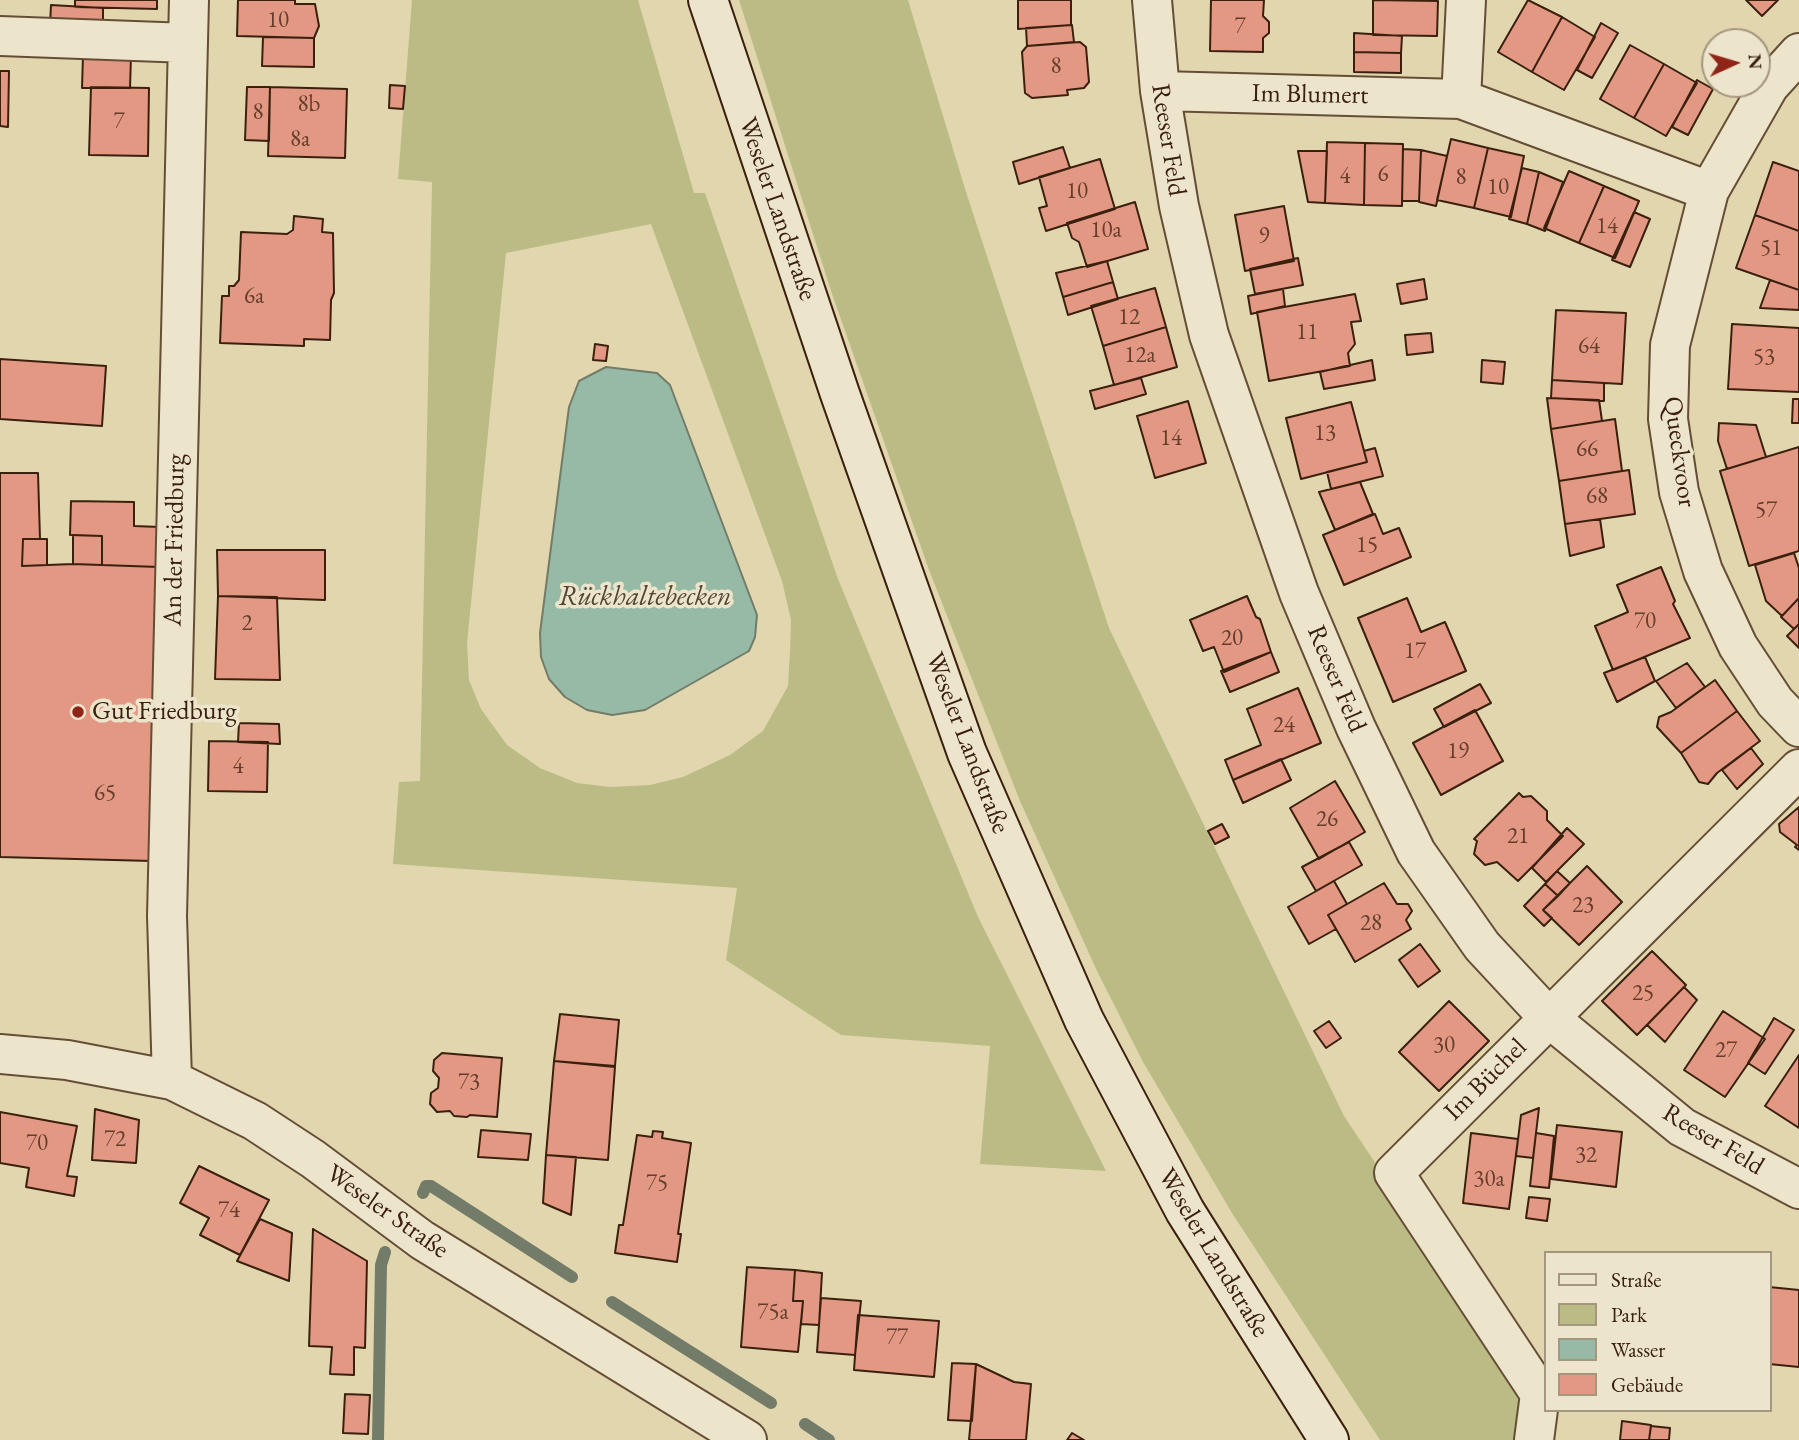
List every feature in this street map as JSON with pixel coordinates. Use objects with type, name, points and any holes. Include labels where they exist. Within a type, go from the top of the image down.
[{"type":"street","name":"An der Friedburg","points":[[172,1080],[167,916],[189,0]]},
{"type":"street","name":"Weseler Landstraße","points":[[708,0],[840,394],[967,753],[1084,1020],[1185,1211],[1329,1440]]},
{"type":"street","name":"Reeser Feld","points":[[1152,0],[1160,91],[1179,206],[1209,335],[1298,593],[1356,728],[1416,852],[1482,946],[1548,1017],[1682,1127],[1799,1189]]},
{"type":"street","points":[[1461,99],[1466,0]]},
{"type":"street","points":[[0,36],[188,43]]},
{"type":"street","name":"Queckvoor","points":[[1799,53],[1769,86],[1709,191],[1670,345],[1668,419],[1679,492],[1703,570],[1738,646],[1774,702],[1799,727]]},
{"type":"street","name":"Im Blumert","points":[[1160,91],[1461,99],[1709,191]]},
{"type":"street","name":"Im Büchel","points":[[1534,1440],[1540,1394],[1394,1173],[1799,769]]},
{"type":"street","name":"Weseler Straße","points":[[0,1054],[67,1060],[172,1080],[255,1121],[313,1159],[422,1240],[747,1440]]},
{"type":"green space","points":[[412,0],[638,0],[694,193],[705,193],[838,579],[978,917],[1106,1171],[980,1164],[990,1046],[841,1035],[726,960],[737,888],[393,864],[399,782],[420,781],[432,182],[398,179]],"holes":[[[651,224],[782,581],[791,620],[788,686],[763,731],[730,755],[683,777],[650,785],[610,787],[577,783],[540,768],[507,745],[481,709],[469,680],[467,643],[506,253]]]},
{"type":"green space","points":[[739,0],[908,0],[966,192],[1109,628],[1344,1116],[1530,1395],[1525,1440],[1380,1440],[1232,1213],[1143,1062],[1097,971],[1020,801],[929,570],[831,291]]},
{"type":"water","name":"Rückhaltebecken","points":[[606,367],[657,373],[670,385],[757,615],[755,637],[749,651],[645,710],[612,715],[587,710],[565,697],[549,679],[541,657],[540,633],[569,407],[579,381]]},
{"type":"building","points":[[75,0],[157,0],[157,9],[75,7]]},
{"type":"building","points":[[238,0],[295,0],[295,4],[315,4],[319,26],[314,38],[237,36]]},
{"type":"building","points":[[1018,0],[1071,0],[1071,25],[1018,29]]},
{"type":"building","points":[[1211,0],[1264,0],[1263,16],[1269,22],[1269,33],[1263,38],[1263,52],[1210,51]]},
{"type":"building","points":[[1373,0],[1438,1],[1437,36],[1373,35]]},
{"type":"building","points":[[1528,0],[1562,17],[1532,72],[1498,52]]},
{"type":"building","points":[[1746,0],[1778,0],[1762,16]]},
{"type":"building","points":[[51,5],[103,8],[103,27],[50,25]]},
{"type":"building","points":[[1562,17],[1595,37],[1564,90],[1532,72]]},
{"type":"building","points":[[1601,23],[1618,33],[1592,78],[1577,70]]},
{"type":"building","points":[[1072,25],[1074,42],[1027,46],[1026,28]]},
{"type":"building","points":[[1354,33],[1402,36],[1401,53],[1354,52]]},
{"type":"building","points":[[263,37],[314,38],[314,67],[262,66]]},
{"type":"building","points":[[1080,42],[1086,47],[1089,82],[1084,88],[1067,90],[1068,95],[1032,98],[1025,93],[1022,52],[1027,46]]},
{"type":"building","points":[[1630,45],[1664,64],[1634,118],[1600,99]]},
{"type":"building","points":[[1354,52],[1401,53],[1401,73],[1354,72]]},
{"type":"building","points":[[83,55],[131,56],[130,88],[82,88]]},
{"type":"building","points":[[1664,64],[1697,83],[1666,136],[1634,118]]},
{"type":"building","points":[[0,71],[9,71],[8,127],[0,126]]},
{"type":"building","points":[[1697,80],[1701,82],[1701,98],[1708,98],[1688,135],[1672,127]]},
{"type":"building","points":[[390,85],[405,86],[403,109],[389,108]]},
{"type":"building","points":[[91,87],[149,88],[148,156],[89,155]]},
{"type":"building","points":[[247,87],[270,87],[269,141],[245,140]]},
{"type":"building","points":[[270,87],[347,89],[345,158],[268,156]]},
{"type":"building","points":[[1451,139],[1488,148],[1474,208],[1437,200]]},
{"type":"building","points":[[1327,142],[1365,143],[1364,205],[1325,203]]},
{"type":"building","points":[[1365,143],[1403,144],[1402,206],[1364,205]]},
{"type":"building","points":[[1063,147],[1070,168],[1019,184],[1013,162]]},
{"type":"building","points":[[1488,148],[1524,156],[1511,217],[1474,208]]},
{"type":"building","points":[[1403,149],[1421,150],[1419,201],[1402,201]]},
{"type":"building","points":[[1421,150],[1447,156],[1436,206],[1419,202]]},
{"type":"building","points":[[1298,151],[1327,151],[1325,203],[1308,202]]},
{"type":"building","points":[[1100,159],[1115,209],[1046,231],[1039,208],[1047,206],[1039,177]]},
{"type":"building","points":[[1773,162],[1799,171],[1799,231],[1755,215]]},
{"type":"building","points":[[1522,168],[1539,172],[1527,224],[1509,219]]},
{"type":"building","points":[[1569,171],[1604,186],[1579,243],[1544,228]]},
{"type":"building","points":[[1539,172],[1563,182],[1545,231],[1527,224]]},
{"type":"building","points":[[1604,186],[1639,201],[1615,258],[1579,243]]},
{"type":"building","points":[[1135,202],[1148,249],[1087,267],[1079,242],[1072,238],[1067,223]]},
{"type":"building","points":[[1284,206],[1294,261],[1245,271],[1235,215]]},
{"type":"building","points":[[1634,212],[1650,219],[1630,267],[1612,260]]},
{"type":"building","points":[[1755,215],[1799,231],[1799,290],[1736,268]]},
{"type":"building","points":[[294,216],[323,219],[322,232],[333,233],[334,293],[331,300],[330,340],[304,339],[304,346],[220,343],[222,296],[229,296],[229,286],[234,286],[239,280],[241,232],[287,234],[293,230]]},
{"type":"building","points":[[1298,258],[1303,285],[1255,294],[1250,269]]},
{"type":"building","points":[[1107,261],[1113,282],[1063,297],[1056,273]]},
{"type":"building","points":[[1424,279],[1427,299],[1401,304],[1397,284]]},
{"type":"building","points":[[1770,280],[1799,290],[1799,310],[1760,308]]},
{"type":"building","points":[[1113,282],[1118,299],[1068,315],[1063,297]]},
{"type":"building","points":[[1155,288],[1166,327],[1103,346],[1091,306]]},
{"type":"building","points":[[1283,289],[1285,306],[1251,314],[1248,296]]},
{"type":"building","points":[[1355,294],[1361,321],[1351,322],[1355,344],[1348,353],[1350,366],[1269,381],[1257,312]]},
{"type":"building","points":[[1556,310],[1626,313],[1622,384],[1552,380]]},
{"type":"building","points":[[1732,324],[1799,328],[1799,392],[1728,389]]},
{"type":"building","points":[[1166,327],[1177,367],[1114,385],[1103,346]]},
{"type":"building","points":[[1431,333],[1433,352],[1407,355],[1405,335]]},
{"type":"building","points":[[595,344],[608,346],[606,361],[593,360]]},
{"type":"building","points":[[0,359],[106,366],[102,426],[0,419]]},
{"type":"building","points":[[1372,360],[1375,380],[1324,389],[1320,372]]},
{"type":"building","points":[[1482,360],[1505,362],[1503,384],[1481,382]]},
{"type":"building","points":[[1141,378],[1146,394],[1095,409],[1090,391]]},
{"type":"building","points":[[1552,380],[1604,383],[1604,401],[1551,398]]},
{"type":"building","points":[[1547,398],[1599,400],[1602,421],[1551,429]]},
{"type":"building","points":[[1793,399],[1799,399],[1799,423],[1792,423]]},
{"type":"building","points":[[1188,401],[1206,463],[1155,478],[1137,416]]},
{"type":"building","points":[[1351,402],[1367,462],[1301,479],[1286,418]]},
{"type":"building","points":[[1615,419],[1622,471],[1559,481],[1551,429]]},
{"type":"building","points":[[1719,423],[1756,425],[1766,457],[1727,469],[1718,441]]},
{"type":"building","points":[[1799,447],[1799,551],[1749,566],[1720,471]]},
{"type":"building","points":[[1375,448],[1383,476],[1331,489],[1327,472],[1367,462],[1364,451]]},
{"type":"building","points":[[1629,470],[1635,514],[1565,524],[1559,481]]},
{"type":"building","name":"Gut Friedburg","points":[[0,473],[38,473],[40,539],[23,539],[22,566],[73,564],[159,567],[152,861],[0,857]]},
{"type":"building","points":[[1360,482],[1373,514],[1335,530],[1319,492]]},
{"type":"building","points":[[71,501],[134,502],[134,526],[160,527],[159,567],[102,565],[102,536],[70,535]]},
{"type":"building","points":[[1375,514],[1383,534],[1399,528],[1411,557],[1344,585],[1323,535]]},
{"type":"building","points":[[1600,519],[1604,547],[1570,556],[1565,524]]},
{"type":"building","points":[[73,535],[102,536],[102,565],[73,564]]},
{"type":"building","points":[[23,539],[47,539],[47,565],[22,566]]},
{"type":"building","points":[[217,550],[325,550],[325,600],[218,596]]},
{"type":"building","points":[[1794,553],[1799,568],[1799,598],[1782,616],[1766,601],[1755,565]]},
{"type":"building","points":[[1661,567],[1675,601],[1673,604],[1690,638],[1613,670],[1595,626],[1628,612],[1617,585]]},
{"type":"building","points":[[218,596],[277,597],[280,680],[215,679]]},
{"type":"building","points":[[1247,596],[1256,617],[1260,619],[1271,652],[1224,672],[1214,647],[1203,651],[1190,620]]},
{"type":"building","points":[[1407,598],[1421,632],[1445,622],[1466,671],[1393,702],[1358,618]]},
{"type":"building","points":[[1799,598],[1799,624],[1794,629],[1781,617]]},
{"type":"building","points":[[1799,624],[1799,648],[1787,636]]},
{"type":"building","points":[[1271,652],[1279,672],[1230,692],[1221,671]]},
{"type":"building","points":[[1645,657],[1655,681],[1617,702],[1604,673]]},
{"type":"building","points":[[1687,663],[1705,687],[1676,708],[1656,681]]},
{"type":"building","points":[[1715,680],[1737,711],[1681,753],[1657,727],[1659,717],[1671,712]]},
{"type":"building","points":[[1480,684],[1491,703],[1444,727],[1434,709]]},
{"type":"building","points":[[1298,688],[1321,743],[1233,780],[1225,760],[1261,745],[1247,709]]},
{"type":"building","points":[[1475,710],[1503,761],[1441,795],[1413,743]]},
{"type":"building","points":[[1737,711],[1760,741],[1717,773],[1708,784],[1699,782],[1681,753]]},
{"type":"building","points":[[239,723],[279,724],[280,744],[238,742]]},
{"type":"building","points":[[209,741],[268,742],[267,792],[208,791]]},
{"type":"building","points":[[1751,748],[1763,764],[1737,789],[1722,770]]},
{"type":"building","points":[[1281,759],[1291,780],[1243,803],[1233,780]]},
{"type":"building","points":[[1335,781],[1365,832],[1319,859],[1290,808]]},
{"type":"building","points":[[1519,793],[1523,797],[1531,796],[1547,811],[1547,820],[1563,836],[1518,881],[1497,862],[1485,865],[1474,854],[1477,841],[1474,839]]},
{"type":"building","points":[[1799,807],[1799,850],[1795,847],[1797,845],[1780,832],[1779,824]]},
{"type":"building","points":[[1222,824],[1229,837],[1215,844],[1208,831]]},
{"type":"building","points":[[1567,828],[1584,844],[1546,882],[1532,868]]},
{"type":"building","points":[[1349,842],[1362,865],[1316,891],[1302,867]]},
{"type":"building","points":[[1587,866],[1622,902],[1579,945],[1543,910]]},
{"type":"building","points":[[1557,871],[1570,883],[1558,896],[1545,884]]},
{"type":"building","points":[[1334,881],[1347,904],[1328,915],[1336,929],[1309,944],[1288,907]]},
{"type":"building","points":[[1384,883],[1397,904],[1408,904],[1412,911],[1406,920],[1411,929],[1355,962],[1328,915]]},
{"type":"building","points":[[1545,884],[1558,896],[1543,910],[1552,918],[1544,926],[1524,906]]},
{"type":"building","points":[[1420,944],[1440,971],[1418,987],[1399,960]]},
{"type":"building","points":[[1652,951],[1686,985],[1637,1035],[1602,1001]]},
{"type":"building","points":[[1684,987],[1697,1000],[1665,1042],[1647,1025]]},
{"type":"building","points":[[1449,1001],[1489,1041],[1439,1091],[1399,1052]]},
{"type":"building","points":[[1723,1011],[1765,1039],[1725,1097],[1684,1070]]},
{"type":"building","points":[[560,1014],[619,1020],[615,1066],[554,1061]]},
{"type":"building","points":[[1774,1018],[1794,1030],[1765,1074],[1748,1063]]},
{"type":"building","points":[[1329,1021],[1341,1038],[1326,1048],[1314,1031]]},
{"type":"building","points":[[442,1053],[502,1058],[497,1117],[454,1116],[450,1111],[437,1112],[430,1104],[431,1093],[438,1088],[439,1078],[433,1071],[434,1060]]},
{"type":"building","points":[[1799,1055],[1799,1128],[1765,1106]]},
{"type":"building","points":[[554,1061],[615,1067],[608,1160],[546,1155]]},
{"type":"building","points":[[1539,1108],[1533,1158],[1516,1156],[1521,1115]]},
{"type":"building","points":[[95,1109],[139,1120],[136,1163],[92,1160]]},
{"type":"building","points":[[0,1112],[77,1126],[67,1176],[77,1177],[74,1196],[26,1187],[29,1168],[0,1163]]},
{"type":"building","points":[[1557,1125],[1622,1132],[1616,1187],[1551,1179]]},
{"type":"building","points":[[481,1130],[531,1134],[528,1160],[478,1157]]},
{"type":"building","points":[[653,1131],[663,1132],[662,1138],[691,1143],[678,1234],[681,1234],[677,1262],[615,1253],[619,1225],[623,1225],[637,1135],[652,1137]]},
{"type":"building","points":[[1471,1133],[1518,1139],[1509,1209],[1463,1203]]},
{"type":"building","points":[[1536,1133],[1554,1136],[1549,1188],[1530,1186]]},
{"type":"building","points":[[546,1155],[576,1157],[571,1215],[543,1203]]},
{"type":"building","points":[[199,1166],[269,1200],[240,1255],[200,1235],[209,1218],[180,1203]]},
{"type":"building","points":[[1529,1197],[1550,1199],[1547,1221],[1526,1218]]},
{"type":"building","points":[[260,1219],[292,1233],[289,1281],[237,1261]]},
{"type":"building","points":[[313,1229],[367,1261],[365,1348],[354,1347],[354,1375],[330,1374],[332,1347],[309,1346]]},
{"type":"building","points":[[747,1267],[795,1270],[793,1301],[803,1301],[798,1352],[741,1347]]},
{"type":"building","points":[[795,1270],[822,1273],[819,1325],[801,1324],[803,1301],[793,1301]]},
{"type":"building","points":[[1771,1287],[1799,1290],[1799,1367],[1771,1364]]},
{"type":"building","points":[[821,1298],[861,1301],[855,1355],[817,1352]]},
{"type":"building","points":[[858,1315],[939,1321],[934,1377],[854,1370]]},
{"type":"building","points":[[952,1363],[976,1364],[972,1421],[948,1420]]},
{"type":"building","points":[[976,1364],[1014,1382],[1031,1384],[1026,1440],[969,1440]]},
{"type":"building","points":[[345,1394],[370,1395],[368,1434],[343,1433]]},
{"type":"building","points":[[1622,1421],[1651,1425],[1649,1440],[1620,1440]]},
{"type":"building","points":[[1651,1426],[1670,1428],[1669,1440],[1649,1440]]},
{"type":"building","points":[[1072,1433],[1084,1440],[1067,1440]]},
{"type":"waterway","points":[[423,1193],[426,1186],[431,1186],[572,1277]]},
{"type":"waterway","points":[[378,1440],[381,1265],[385,1252]]},
{"type":"waterway","points":[[612,1302],[771,1403]]},
{"type":"waterway","points":[[805,1424],[829,1440]]},
{"type":"place","name":"Gut Friedburg","points":[[78,712]]}]
